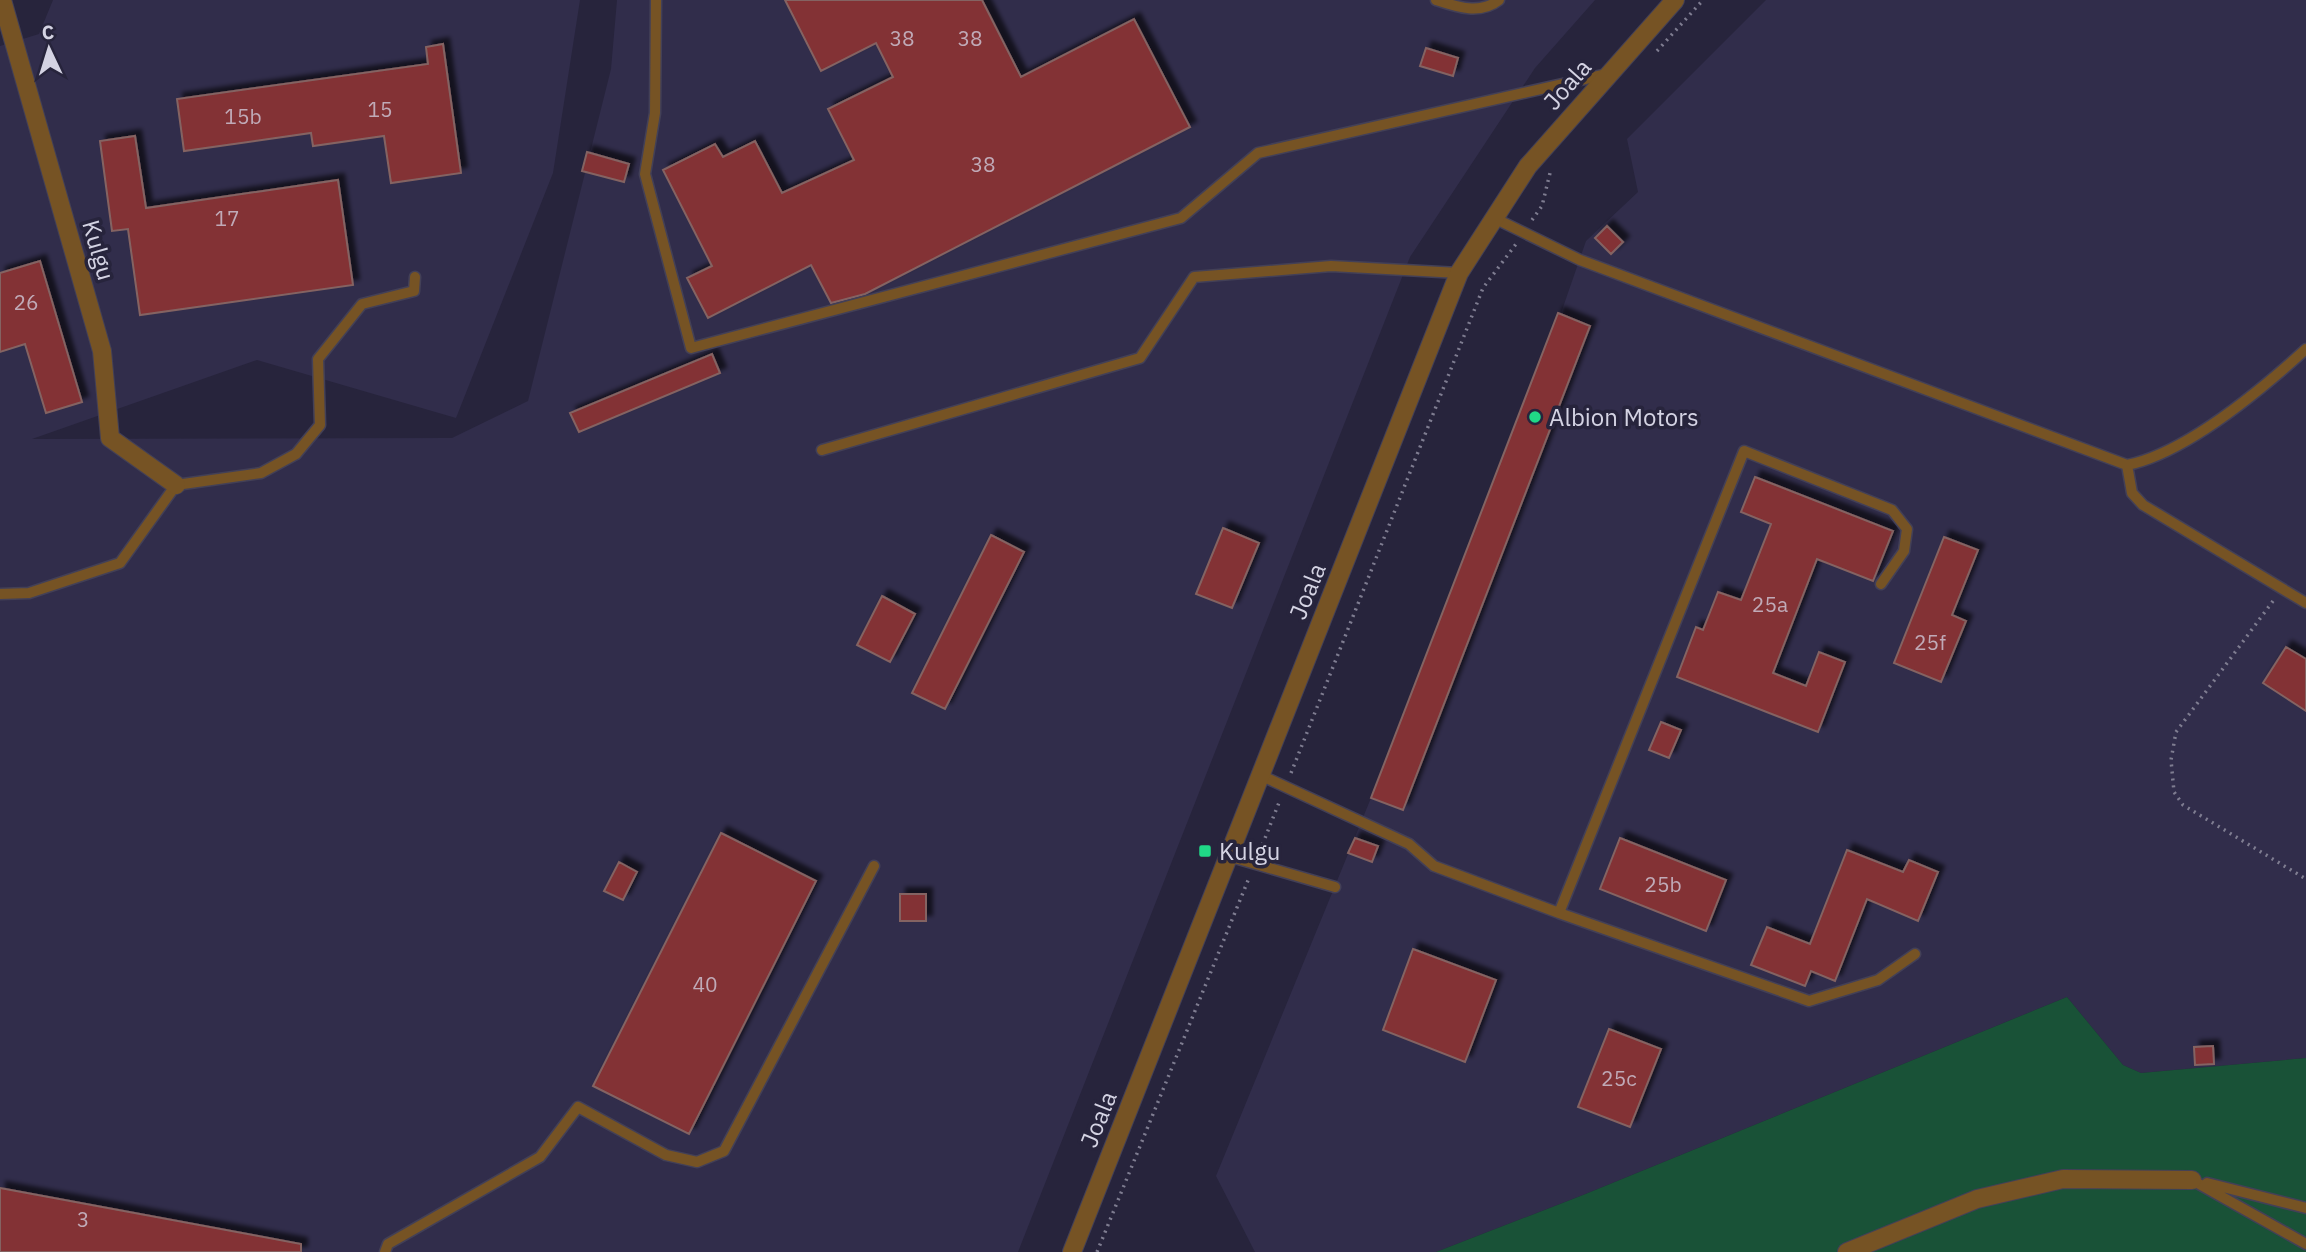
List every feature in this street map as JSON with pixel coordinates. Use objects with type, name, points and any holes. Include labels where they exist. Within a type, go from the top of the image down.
[{"type":"street","name":"Kulgu","points":[[2,0],[102,351],[110,438],[176,485]]},
{"type":"street","name":"Joala","points":[[1072,1252],[1459,273],[1528,166],[1675,0]]},
{"type":"street","points":[[1847,1252],[1976,1199],[2063,1179],[2192,1180]]},
{"type":"lane","points":[[656,0],[655,113],[645,174],[691,348],[1181,218],[1258,153],[1609,74]]},
{"type":"lane","points":[[1436,0],[1457,7],[1479,9],[1499,0]]},
{"type":"lane","points":[[1494,218],[1580,260],[2127,465],[2163,454],[2189,439],[2280,373],[2306,349]]},
{"type":"lane","points":[[822,450],[1140,358],[1194,278],[1331,266],[1459,273]]},
{"type":"lane","points":[[0,594],[29,593],[120,563],[176,485],[261,473],[296,454],[320,425],[318,359],[362,304],[414,291],[415,278]]},
{"type":"lane","points":[[1559,913],[1744,451],[1892,510],[1907,529],[1904,551],[1881,584]]},
{"type":"lane","points":[[2127,465],[2132,493],[2143,505],[2306,603]]},
{"type":"lane","points":[[1260,775],[1409,844],[1434,866],[1809,1001],[1878,980],[1916,954]]},
{"type":"lane","points":[[1228,856],[1335,887]]},
{"type":"lane","points":[[385,1252],[388,1244],[540,1157],[578,1107],[666,1155],[697,1162],[723,1151],[874,866]]},
{"type":"lane","points":[[2192,1180],[2306,1208]]},
{"type":"lane","points":[[2192,1180],[2306,1244]]},
{"type":"path","points":[[1650,59],[1703,0]]},
{"type":"path","points":[[1097,1252],[1286,787],[1483,288],[1542,206],[1556,159]]},
{"type":"path","points":[[2283,589],[2176,732],[2172,760],[2173,782],[2174,792],[2183,805],[2306,879]]},
{"type":"shaded area","points":[[53,0],[580,0],[553,173],[456,418],[257,360],[32,439],[452,438],[528,401],[611,69],[617,0],[1595,0],[1535,68],[1410,257],[1018,1252],[0,1252],[0,46],[39,34]]},
{"type":"shaded area","points":[[1766,0],[2306,0],[2306,1058],[2141,1073],[2123,1065],[2067,997],[1583,1195],[1436,1252],[1255,1252],[1216,1176],[1371,798],[1561,313],[1586,241],[1638,192],[1627,139]]},
{"type":"green space","points":[[2067,997],[2123,1065],[2141,1073],[2306,1058],[2306,1252],[1436,1252],[1583,1195]]},
{"type":"building","points":[[785,0],[982,0],[1021,77],[1134,19],[1190,127],[865,294],[831,303],[811,265],[708,318],[687,278],[712,266],[663,170],[715,144],[723,157],[755,141],[782,193],[854,160],[828,109],[893,77],[876,43],[821,71]]},
{"type":"building","points":[[443,44],[461,173],[391,183],[384,136],[313,146],[311,133],[184,151],[177,99],[428,64],[426,47]]},
{"type":"building","points":[[1426,48],[1458,58],[1453,76],[1420,66]]},
{"type":"building","points":[[135,136],[146,208],[338,180],[353,285],[140,315],[128,229],[112,231],[100,141]]},
{"type":"building","points":[[587,152],[629,164],[624,182],[582,171]]},
{"type":"building","points":[[1607,226],[1623,242],[1611,254],[1595,238]]},
{"type":"building","points":[[40,261],[82,402],[46,413],[25,344],[0,352],[0,273]]},
{"type":"building","points":[[1558,313],[1590,326],[1403,810],[1371,798]]},
{"type":"building","points":[[712,354],[720,373],[579,432],[570,413]]},
{"type":"building","points":[[1755,477],[1893,531],[1873,581],[1817,559],[1773,673],[1806,686],[1819,652],[1845,662],[1818,732],[1677,677],[1696,627],[1703,630],[1718,592],[1741,600],[1771,524],[1741,512]]},
{"type":"building","points":[[1223,528],[1259,543],[1232,608],[1196,594]]},
{"type":"building","points":[[991,535],[1024,552],[945,709],[912,693]]},
{"type":"building","points":[[1944,537],[1978,550],[1952,615],[1966,621],[1941,682],[1894,663]]},
{"type":"building","points":[[882,596],[915,614],[890,662],[857,645]]},
{"type":"building","points":[[2286,647],[2306,659],[2306,711],[2263,683]]},
{"type":"building","points":[[1661,722],[1681,730],[1669,758],[1649,750]]},
{"type":"building","points":[[721,833],[816,881],[689,1134],[593,1086]]},
{"type":"building","points":[[1355,838],[1378,846],[1372,862],[1348,853]]},
{"type":"building","points":[[1620,838],[1726,880],[1706,931],[1600,889]]},
{"type":"building","points":[[1847,850],[1903,872],[1909,860],[1938,872],[1918,921],[1867,899],[1835,981],[1811,971],[1805,986],[1751,965],[1767,927],[1810,944]]},
{"type":"building","points":[[619,862],[637,872],[623,900],[604,891]]},
{"type":"building","points":[[900,894],[926,894],[926,921],[900,921]]},
{"type":"building","points":[[1413,949],[1496,980],[1465,1062],[1383,1030]]},
{"type":"building","points":[[1609,1029],[1661,1049],[1630,1127],[1578,1107]]},
{"type":"building","points":[[2213,1046],[2214,1064],[2195,1065],[2194,1047]]},
{"type":"building","points":[[0,1188],[301,1244],[301,1252],[0,1252]]},
{"type":"place","name":"Albion Motors","points":[[1535,417]]},
{"type":"place","name":"Kulgu","points":[[1205,851]]}]
